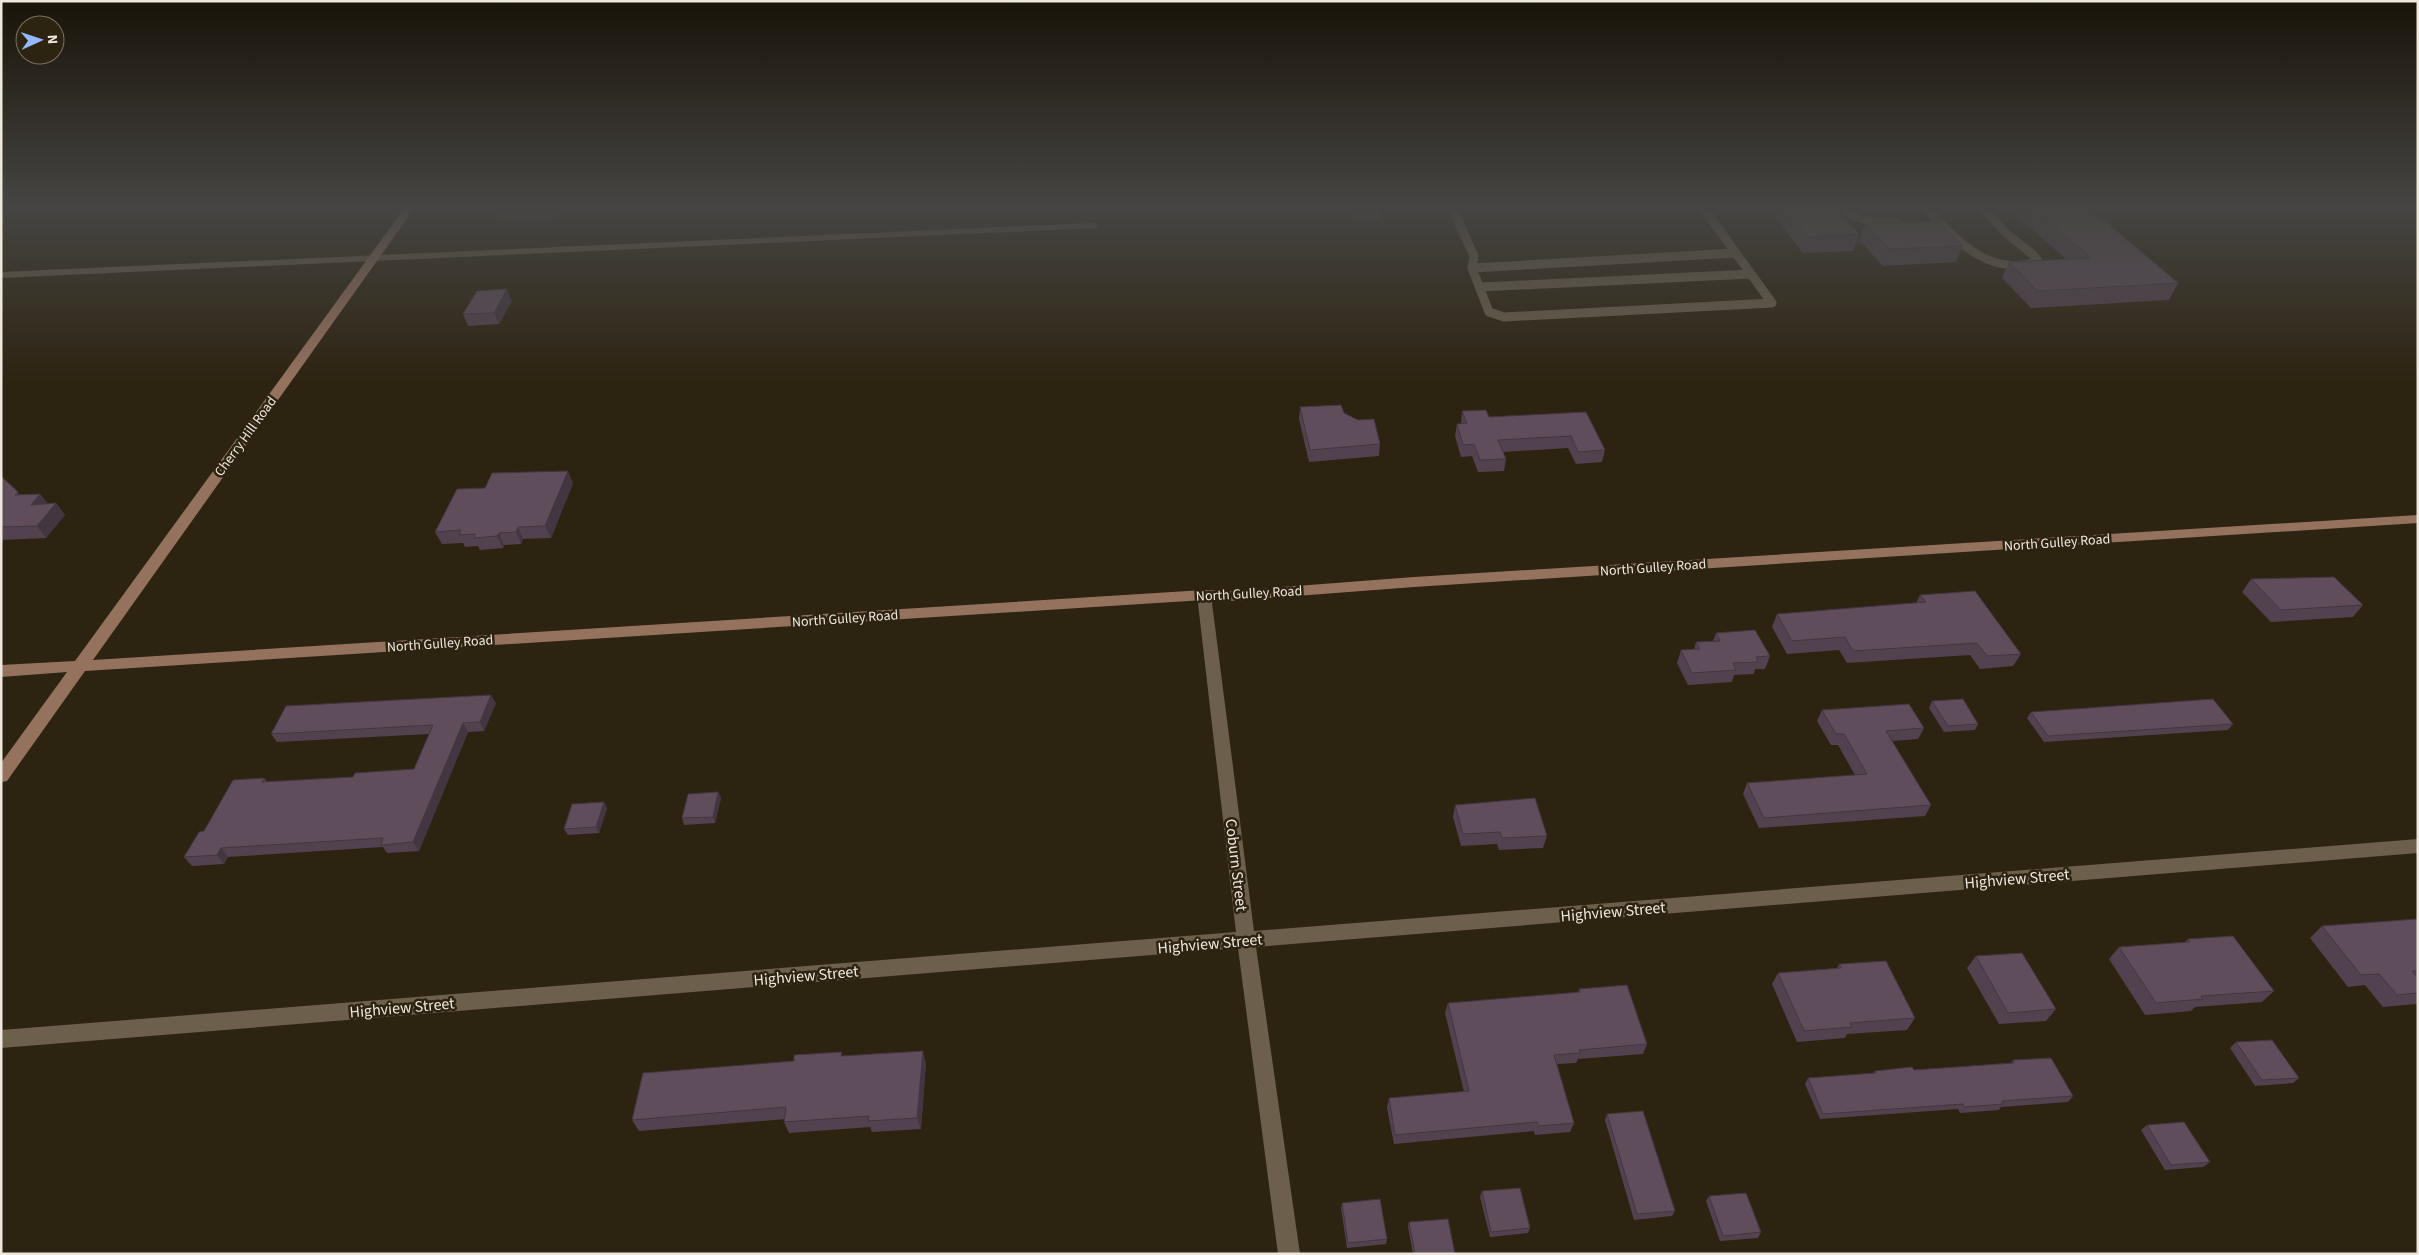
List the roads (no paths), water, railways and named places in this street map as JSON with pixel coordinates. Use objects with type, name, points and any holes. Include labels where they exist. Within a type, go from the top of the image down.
[{"type":"street","points":[[1,275],[230,265]]},
{"type":"street","name":"Cherry Hill Road","points":[[1,776],[369,265]]},
{"type":"street","name":"North Gulley Road","points":[[1,671],[1204,595],[1230,596],[1424,581],[2418,519]]},
{"type":"street","name":"Coburn Street","points":[[1204,595],[1246,940],[1289,1254]]},
{"type":"street","name":"Highview Street","points":[[1,1039],[2418,846]]},
{"type":"lane","points":[[1473,265],[1472,268],[1489,312],[1504,317],[1772,304],[1743,265]]},
{"type":"lane","points":[[1472,268],[1536,265]]},
{"type":"lane","points":[[1480,287],[1751,274]]}]
